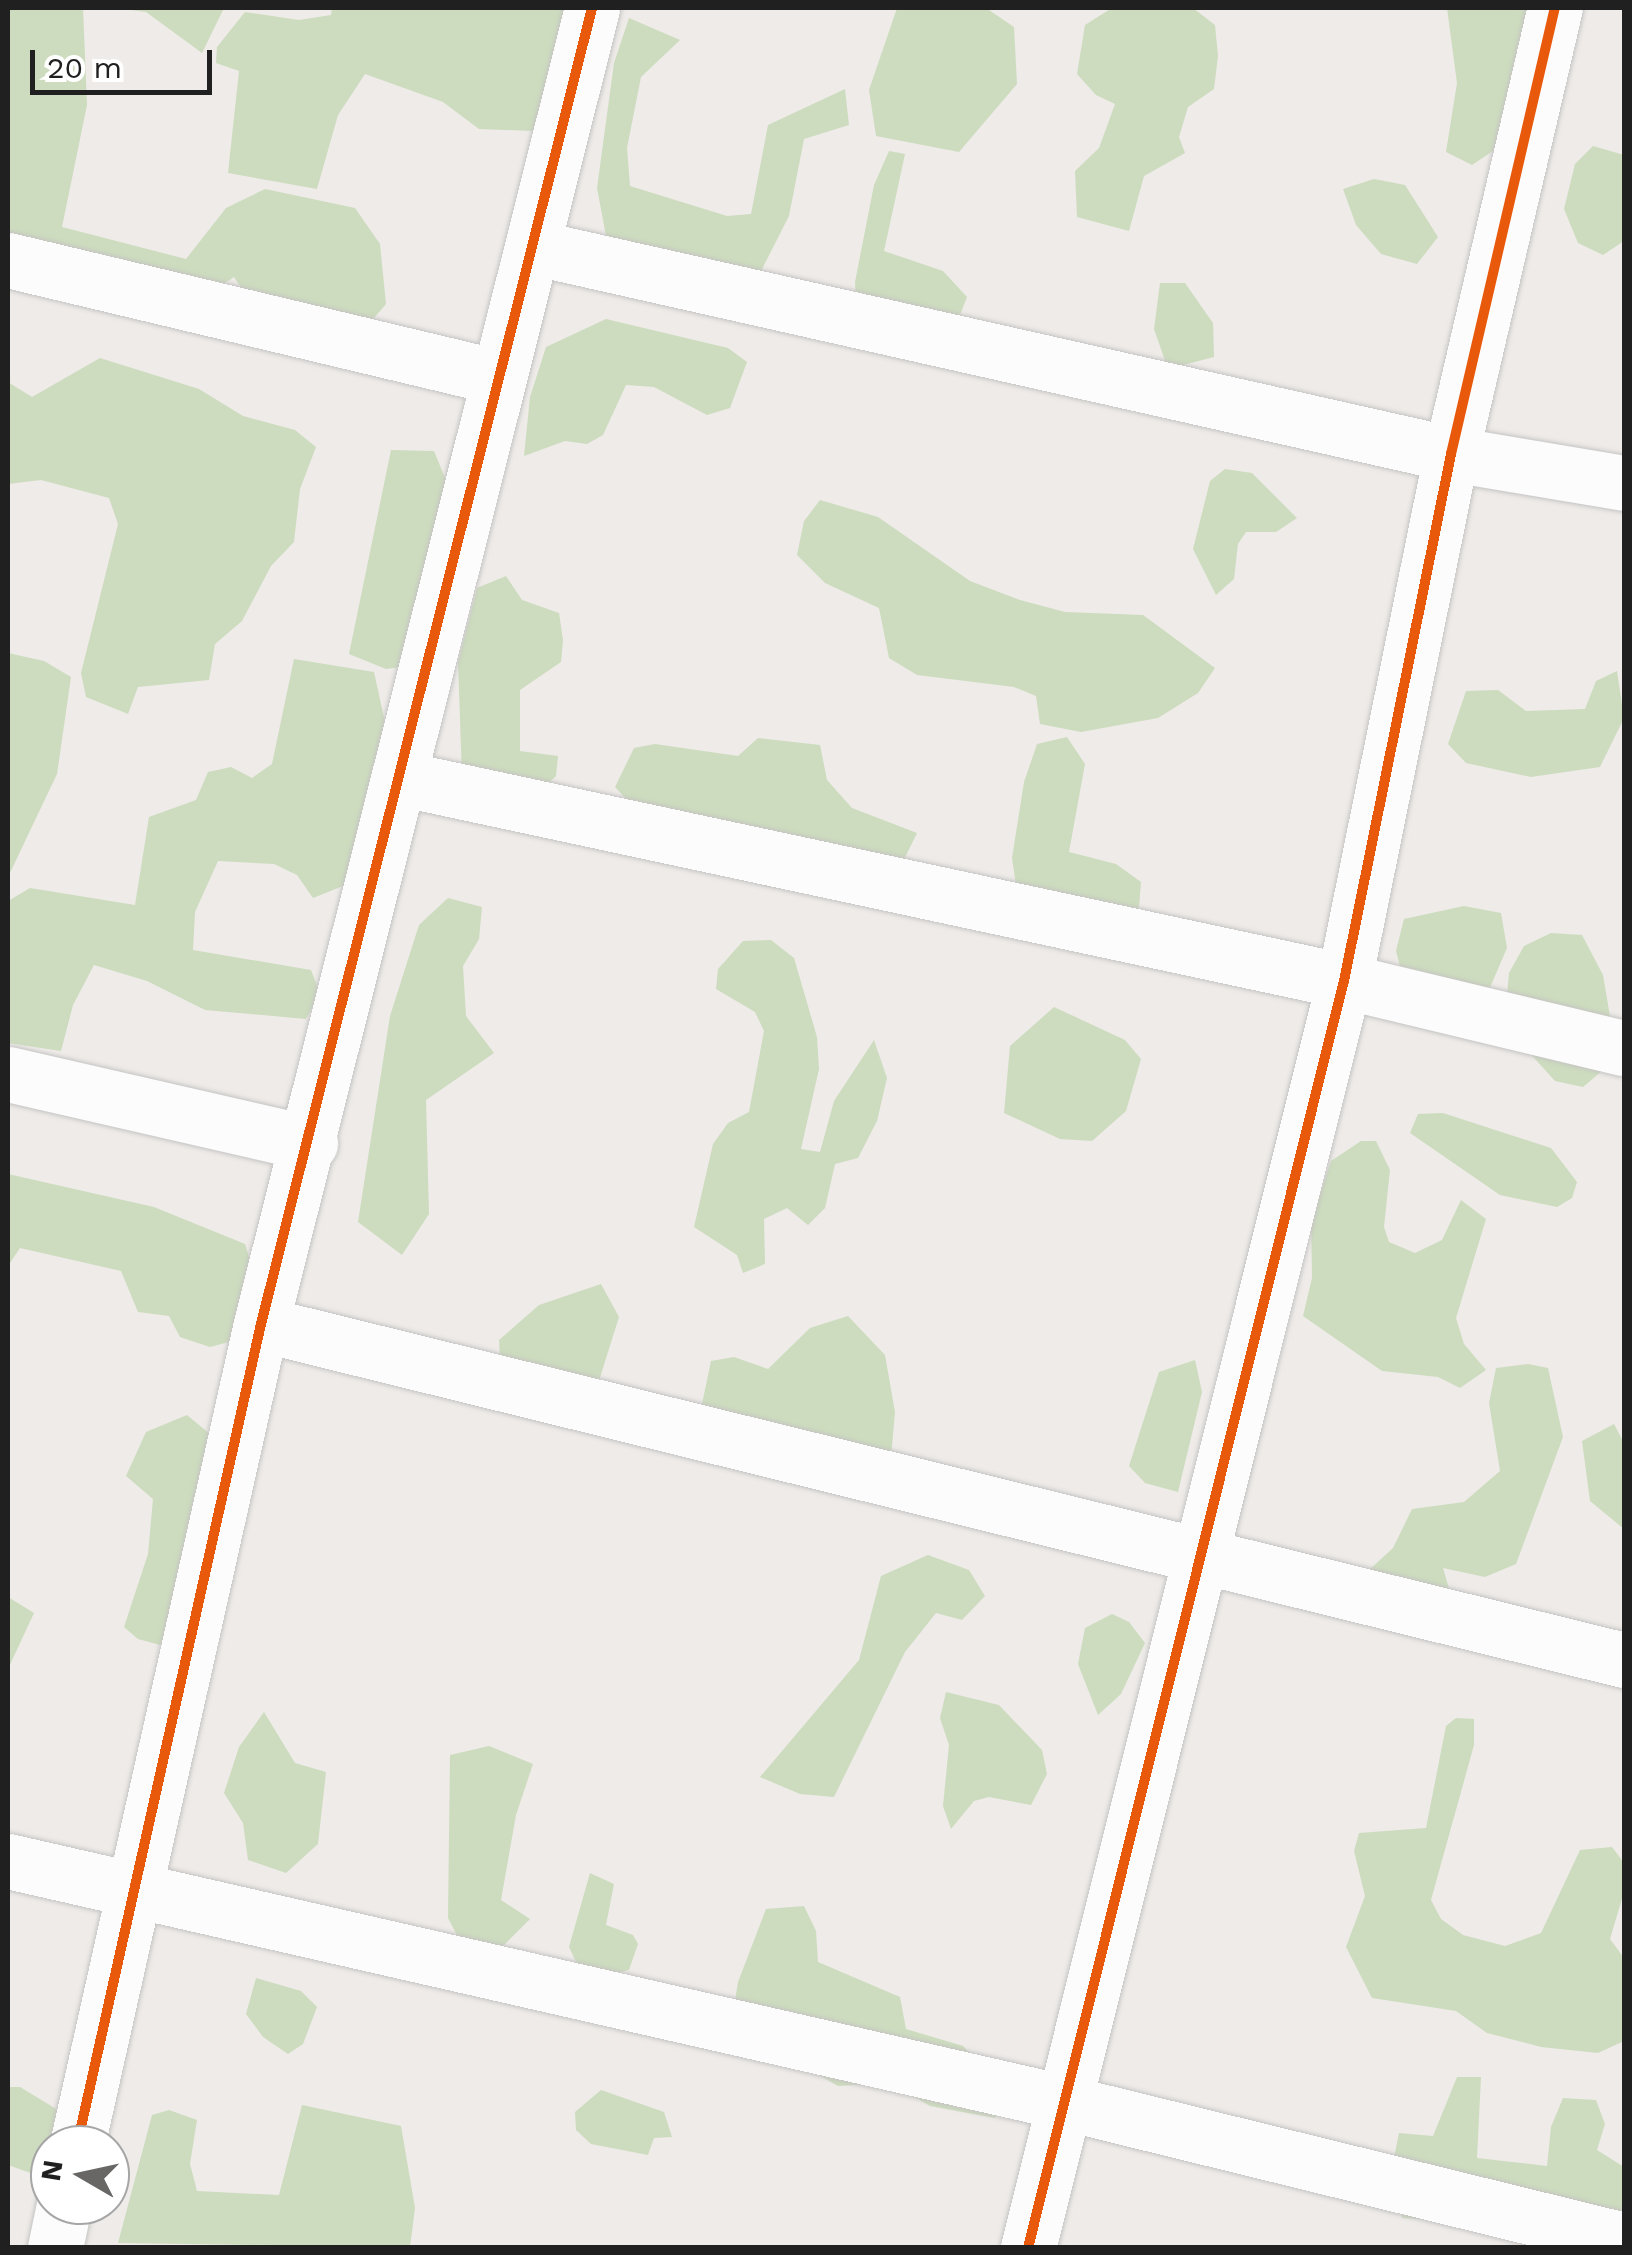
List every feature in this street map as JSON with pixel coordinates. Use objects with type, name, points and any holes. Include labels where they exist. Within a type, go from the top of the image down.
[{"type":"street","points":[[81,2125],[261,1324],[310,1143],[592,8]]},
{"type":"street","points":[[1028,2248],[1344,981],[1451,454],[1555,8]]},
{"type":"street","points":[[532,248],[1451,454],[1624,483]]},
{"type":"street","points":[[8,260],[498,377]]},
{"type":"street","points":[[398,778],[1344,981],[1624,1048]]},
{"type":"street","points":[[8,1074],[310,1143]]},
{"type":"street","points":[[261,1324],[1624,1660]]},
{"type":"street","points":[[8,1861],[132,1886],[1066,2103],[1624,2240]]},
{"type":"green space","points":[[8,8],[83,8],[87,105],[62,227],[186,259],[226,208],[265,189],[355,208],[380,244],[386,304],[358,337],[260,317],[234,277],[199,301],[8,284]]},
{"type":"green space","points":[[117,8],[224,8],[202,53],[146,12]]},
{"type":"green space","points":[[332,8],[588,8],[560,132],[479,129],[443,102],[365,74],[338,115],[317,189],[228,173],[239,71],[216,63],[217,47],[245,12],[299,20],[331,15]]},
{"type":"green space","points":[[897,8],[986,8],[1014,27],[1017,84],[959,152],[876,136],[869,90]]},
{"type":"green space","points":[[1112,8],[1193,8],[1215,25],[1218,56],[1214,89],[1188,107],[1179,137],[1185,153],[1144,176],[1129,231],[1077,217],[1075,171],[1099,148],[1115,104],[1096,95],[1077,74],[1085,25]]},
{"type":"green space","points":[[1447,8],[1528,8],[1496,149],[1472,165],[1446,152],[1457,83]]},
{"type":"green space","points":[[629,18],[680,40],[641,77],[627,148],[630,186],[727,216],[751,214],[768,125],[845,89],[849,125],[804,139],[789,216],[760,273],[606,236],[597,188],[614,63]]},
{"type":"green space","points":[[1593,146],[1624,155],[1624,241],[1603,255],[1578,243],[1564,209],[1575,164]]},
{"type":"green space","points":[[889,151],[905,154],[884,251],[943,271],[967,297],[958,320],[857,317],[855,282],[874,185]]},
{"type":"green space","points":[[1374,179],[1405,185],[1438,237],[1417,264],[1381,254],[1356,225],[1343,189]]},
{"type":"green space","points":[[1160,283],[1185,283],[1213,323],[1214,357],[1168,369],[1154,329]]},
{"type":"green space","points":[[606,319],[728,348],[747,362],[730,408],[707,415],[654,387],[626,385],[603,435],[587,444],[565,441],[524,456],[530,397],[546,347]]},
{"type":"green space","points":[[100,358],[199,389],[243,416],[295,430],[316,447],[300,489],[294,542],[271,566],[242,621],[215,644],[209,680],[138,687],[128,714],[86,697],[81,673],[118,524],[109,498],[41,480],[8,484],[8,382],[32,397]]},
{"type":"green space","points":[[391,450],[434,451],[452,495],[409,666],[386,669],[349,654]]},
{"type":"green space","points":[[1225,469],[1252,473],[1297,518],[1276,532],[1246,532],[1238,544],[1234,579],[1216,595],[1193,549],[1210,481]]},
{"type":"green space","points":[[820,500],[878,517],[970,581],[1020,600],[1065,612],[1143,615],[1215,668],[1198,693],[1158,718],[1081,732],[1040,724],[1036,696],[1014,687],[917,675],[889,658],[879,608],[825,583],[797,555],[804,521]]},
{"type":"green space","points":[[506,576],[522,600],[559,613],[563,640],[561,662],[520,690],[520,751],[558,756],[556,776],[524,805],[462,777],[458,662],[477,588]]},
{"type":"green space","points":[[8,653],[44,661],[71,677],[57,774],[8,877]]},
{"type":"green space","points":[[294,659],[374,672],[388,736],[358,880],[313,898],[297,875],[274,864],[218,861],[195,912],[193,950],[311,970],[320,993],[306,1019],[205,1010],[147,981],[94,965],[73,1005],[61,1051],[8,1043],[8,901],[30,888],[135,905],[149,817],[196,800],[208,772],[231,767],[252,778],[272,764]]},
{"type":"green space","points":[[1617,671],[1624,718],[1600,767],[1531,777],[1466,763],[1448,744],[1466,691],[1498,690],[1526,711],[1585,709],[1596,681]]},
{"type":"green space","points":[[1067,737],[1085,764],[1069,852],[1116,864],[1141,882],[1139,907],[1122,938],[1017,892],[1012,858],[1024,782],[1037,744]]},
{"type":"green space","points":[[758,738],[820,745],[827,780],[852,808],[917,833],[888,892],[767,887],[718,866],[642,816],[615,787],[634,748],[655,744],[738,756]]},
{"type":"green space","points":[[448,898],[482,907],[479,939],[463,966],[466,1016],[494,1053],[426,1100],[429,1214],[402,1255],[358,1222],[390,1016],[419,925]]},
{"type":"green space","points":[[1464,906],[1501,913],[1507,948],[1488,992],[1408,997],[1396,951],[1404,919]]},
{"type":"green space","points":[[1551,933],[1582,935],[1603,975],[1617,1058],[1583,1087],[1555,1081],[1527,1050],[1506,1007],[1509,973],[1524,946]]},
{"type":"green space","points":[[771,940],[794,958],[817,1037],[819,1069],[801,1149],[820,1152],[834,1101],[874,1040],[887,1078],[877,1121],[858,1158],[835,1164],[825,1208],[808,1225],[787,1208],[764,1219],[765,1264],[743,1273],[737,1255],[694,1227],[713,1144],[728,1123],[749,1112],[764,1031],[755,1012],[716,989],[718,969],[743,941]]},
{"type":"green space","points":[[1054,1007],[1125,1040],[1141,1059],[1126,1111],[1092,1141],[1060,1139],[1004,1113],[1010,1046]]},
{"type":"green space","points":[[1443,1113],[1551,1148],[1577,1182],[1572,1198],[1557,1207],[1500,1195],[1410,1133],[1418,1114]]},
{"type":"green space","points":[[1361,1141],[1376,1141],[1390,1170],[1384,1227],[1389,1242],[1415,1253],[1442,1240],[1461,1200],[1486,1219],[1456,1318],[1464,1344],[1486,1370],[1460,1388],[1438,1377],[1382,1371],[1303,1316],[1312,1278],[1311,1221],[1331,1161]]},
{"type":"green space","points":[[8,1174],[154,1207],[245,1244],[253,1269],[236,1340],[210,1347],[180,1337],[169,1316],[138,1312],[121,1271],[20,1248],[8,1266]]},
{"type":"green space","points":[[601,1284],[619,1317],[597,1387],[501,1379],[499,1340],[539,1305]]},
{"type":"green space","points":[[848,1316],[885,1355],[895,1412],[891,1457],[698,1423],[711,1361],[734,1357],[768,1369],[810,1328]]},
{"type":"green space","points":[[1195,1360],[1202,1392],[1178,1492],[1145,1483],[1129,1466],[1159,1372]]},
{"type":"green space","points":[[1528,1364],[1548,1368],[1563,1437],[1516,1564],[1485,1577],[1443,1568],[1453,1602],[1486,1598],[1532,1611],[1506,1649],[1432,1627],[1396,1609],[1374,1595],[1368,1571],[1393,1548],[1412,1509],[1464,1502],[1500,1471],[1489,1403],[1496,1368]]},
{"type":"green space","points":[[187,1415],[235,1455],[184,1626],[160,1645],[138,1639],[124,1627],[148,1554],[153,1499],[126,1476],[146,1432]]},
{"type":"green space","points":[[1614,1424],[1624,1443],[1624,1529],[1590,1501],[1582,1441]]},
{"type":"green space","points":[[928,1555],[969,1570],[985,1596],[962,1620],[936,1613],[905,1652],[834,1797],[800,1794],[760,1777],[859,1660],[881,1576]]},
{"type":"green space","points":[[8,1597],[34,1613],[8,1669]]},
{"type":"green space","points":[[1112,1614],[1129,1622],[1145,1643],[1121,1694],[1098,1715],[1078,1664],[1085,1628]]},
{"type":"green space","points":[[946,1692],[999,1705],[1042,1750],[1047,1774],[1031,1805],[989,1797],[974,1801],[951,1829],[943,1806],[949,1745],[940,1718]]},
{"type":"green space","points":[[264,1712],[295,1763],[326,1772],[318,1844],[286,1873],[248,1860],[243,1823],[224,1793],[239,1747]]},
{"type":"green space","points":[[1456,1718],[1474,1719],[1474,1745],[1431,1900],[1441,1919],[1463,1935],[1505,1946],[1541,1933],[1580,1850],[1612,1847],[1624,1863],[1624,1892],[1610,1939],[1624,1958],[1624,2041],[1598,2053],[1541,2047],[1487,2033],[1456,2011],[1372,1998],[1346,1947],[1365,1896],[1354,1851],[1359,1833],[1426,1828],[1446,1726]]},
{"type":"green space","points":[[489,1746],[533,1764],[516,1815],[501,1900],[530,1919],[503,1946],[461,1943],[448,1918],[450,1755]]},
{"type":"green space","points":[[590,1873],[614,1884],[606,1925],[633,1935],[638,1944],[629,1970],[602,1977],[579,1968],[569,1947]]},
{"type":"green space","points":[[804,1906],[816,1931],[818,1962],[900,1997],[906,2029],[963,2046],[1004,2088],[995,2118],[930,2106],[890,2083],[838,2086],[731,2025],[738,1982],[766,1909]]},
{"type":"green space","points":[[256,1978],[301,1991],[317,2007],[303,2044],[288,2054],[263,2037],[246,2014]]},
{"type":"green space","points":[[1457,2077],[1481,2077],[1477,2158],[1547,2166],[1551,2127],[1563,2098],[1596,2100],[1605,2124],[1597,2150],[1624,2167],[1624,2211],[1588,2229],[1402,2218],[1391,2172],[1399,2133],[1433,2136]]},
{"type":"green space","points":[[8,2087],[20,2087],[66,2115],[62,2125],[30,2125],[30,2173],[8,2165]]},
{"type":"green space","points":[[601,2090],[664,2112],[672,2137],[654,2138],[648,2155],[591,2144],[576,2130],[575,2112]]},
{"type":"green space","points":[[302,2105],[401,2126],[415,2208],[410,2247],[118,2243],[123,2225],[130,2225],[130,2198],[152,2115],[169,2110],[197,2120],[190,2164],[197,2191],[279,2195]]},
{"type":"cycle path","points":[[81,2125],[261,1324],[592,8]]},
{"type":"cycle path","points":[[1028,2248],[1344,981],[1451,454],[1555,8]]}]
